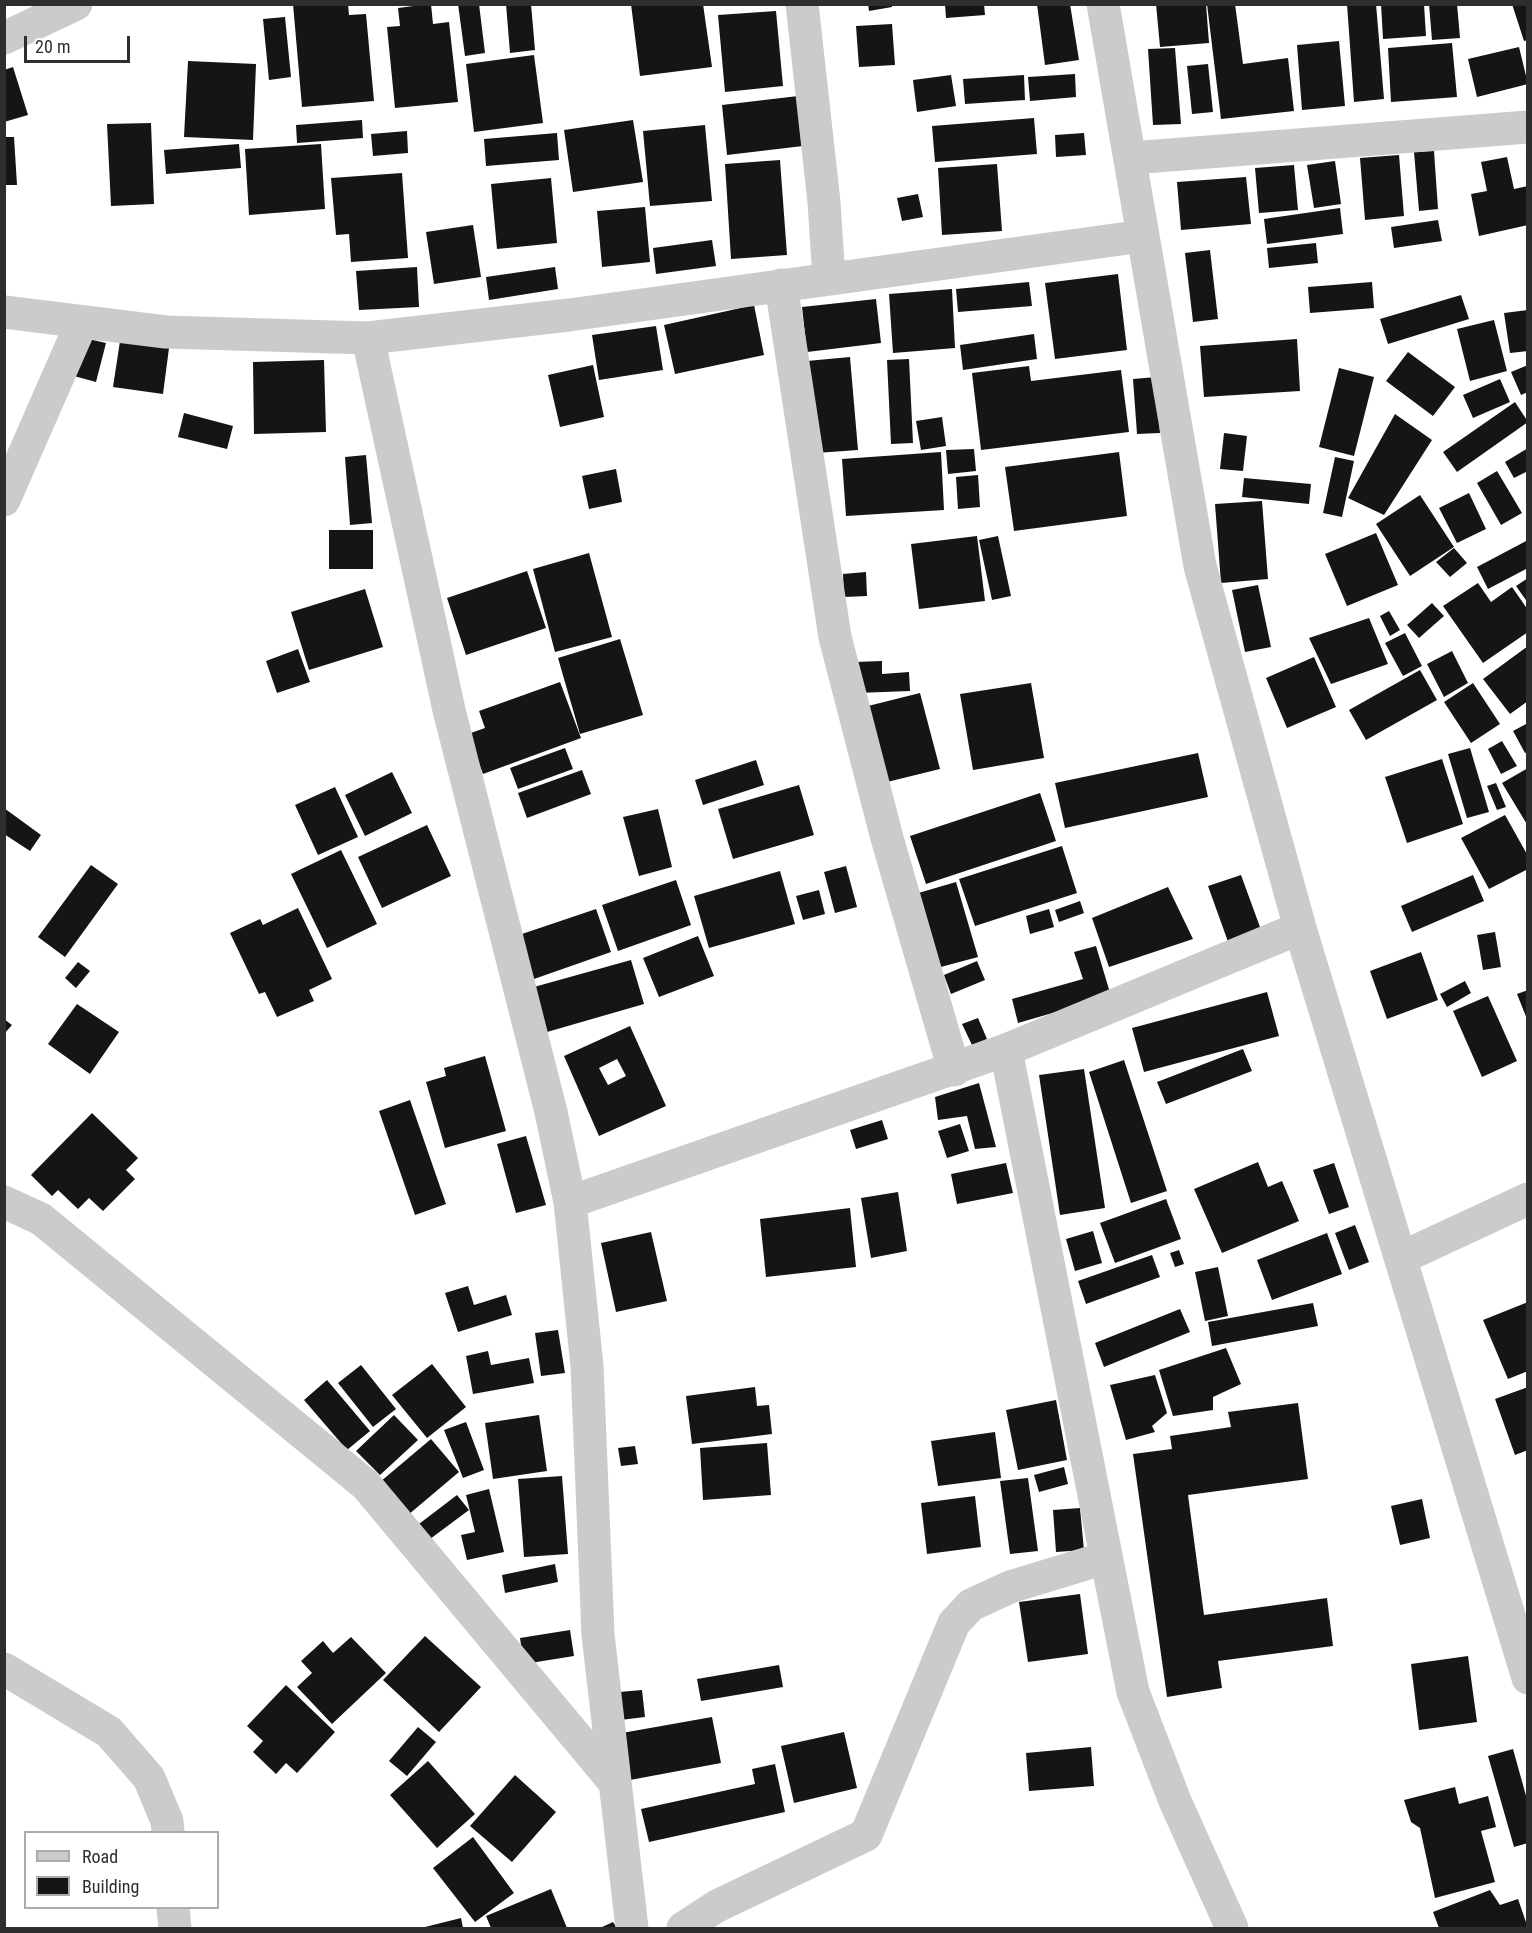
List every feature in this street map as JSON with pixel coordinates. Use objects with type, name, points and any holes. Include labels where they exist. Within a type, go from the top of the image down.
[{"type":"street","points":[[4,38],[76,4]]},
{"type":"street","points":[[802,4],[824,202],[828,279]]},
{"type":"street","points":[[1103,4],[1200,566],[1300,928],[1401,1258],[1515,1593],[1527,1678]]},
{"type":"street","points":[[1131,158],[1527,127]]},
{"type":"street","points":[[4,312],[165,332],[368,338],[569,315],[1143,236]]},
{"type":"street","points":[[781,285],[835,637],[887,838],[954,1070]]},
{"type":"street","points":[[4,500],[82,322]]},
{"type":"street","points":[[368,338],[449,710],[551,1112],[570,1202],[587,1366],[598,1635],[632,1929]]},
{"type":"street","points":[[570,1202],[954,1070],[1300,928]]},
{"type":"street","points":[[1006,1050],[1105,1558],[1134,1692],[1175,1801],[1232,1929]]},
{"type":"street","points":[[1401,1258],[1527,1199]]},
{"type":"street","points":[[4,1202],[41,1219],[366,1485],[615,1784]]},
{"type":"street","points":[[683,1929],[717,1906],[867,1835],[954,1623],[971,1605],[1010,1587],[1105,1558]]},
{"type":"street","points":[[4,1669],[109,1732],[149,1778],[167,1821],[168,1831]]},
{"type":"street","points":[[173,1909],[175,1929]]},
{"type":"building","points":[[293,4],[348,4],[349,15],[366,14],[374,101],[302,107]]},
{"type":"building","points":[[431,4],[433,24],[449,22],[458,102],[395,108],[387,27],[400,26],[398,8]]},
{"type":"building","points":[[458,4],[479,4],[485,53],[465,56]]},
{"type":"building","points":[[506,4],[531,4],[535,50],[510,53]]},
{"type":"building","points":[[631,4],[703,4],[712,67],[640,76]]},
{"type":"building","points":[[868,4],[892,4],[892,7],[869,11]]},
{"type":"building","points":[[945,4],[984,4],[985,15],[946,18]]},
{"type":"building","points":[[1037,4],[1070,4],[1079,60],[1045,65]]},
{"type":"building","points":[[1156,4],[1206,4],[1209,43],[1160,47]]},
{"type":"building","points":[[1207,4],[1235,4],[1243,64],[1288,58],[1294,111],[1221,119]]},
{"type":"building","points":[[1347,4],[1376,4],[1384,99],[1354,102]]},
{"type":"building","points":[[1381,4],[1424,4],[1426,36],[1383,39]]},
{"type":"building","points":[[1429,4],[1457,4],[1460,38],[1432,40]]},
{"type":"building","points":[[1512,4],[1528,4],[1528,40],[1524,41]]},
{"type":"building","points":[[776,11],[783,86],[725,92],[718,15]]},
{"type":"building","points":[[285,17],[291,77],[269,80],[263,19]]},
{"type":"building","points":[[892,24],[895,65],[859,67],[856,26]]},
{"type":"building","points":[[1339,41],[1345,106],[1302,110],[1297,45]]},
{"type":"building","points":[[1452,43],[1457,97],[1391,102],[1388,48]]},
{"type":"building","points":[[1519,47],[1528,84],[1477,97],[1468,59]]},
{"type":"building","points":[[1175,48],[1181,124],[1153,125],[1148,49]]},
{"type":"building","points":[[534,55],[543,123],[474,132],[466,64]]},
{"type":"building","points":[[188,61],[256,64],[253,140],[184,137]]},
{"type":"building","points":[[1208,64],[1213,112],[1192,114],[1187,66]]},
{"type":"building","points":[[13,67],[28,115],[4,122],[4,70]]},
{"type":"building","points":[[1075,74],[1076,97],[1030,101],[1028,77]]},
{"type":"building","points":[[951,75],[956,106],[917,112],[913,80]]},
{"type":"building","points":[[1024,75],[1025,100],[965,104],[963,79]]},
{"type":"building","points":[[798,96],[803,146],[727,155],[722,105]]},
{"type":"building","points":[[1034,118],[1037,154],[935,162],[932,126]]},
{"type":"building","points":[[362,120],[363,138],[297,143],[296,125]]},
{"type":"building","points":[[633,120],[643,182],[573,192],[564,130]]},
{"type":"building","points":[[151,123],[154,204],[111,206],[107,124]]},
{"type":"building","points":[[705,125],[712,201],[650,206],[643,131]]},
{"type":"building","points":[[407,131],[408,153],[373,156],[371,134]]},
{"type":"building","points":[[557,133],[559,160],[486,166],[484,139]]},
{"type":"building","points":[[1084,133],[1086,155],[1056,157],[1055,135]]},
{"type":"building","points":[[4,137],[14,137],[17,185],[4,185]]},
{"type":"building","points":[[239,144],[241,168],[166,174],[164,150]]},
{"type":"building","points":[[321,144],[325,209],[249,215],[245,149]]},
{"type":"building","points":[[1434,151],[1438,209],[1419,211],[1414,152]]},
{"type":"building","points":[[1399,155],[1404,216],[1365,220],[1360,158]]},
{"type":"building","points":[[1507,157],[1514,189],[1528,186],[1528,225],[1479,236],[1471,194],[1487,191],[1481,162]]},
{"type":"building","points":[[780,160],[787,255],[731,259],[725,164]]},
{"type":"building","points":[[1335,161],[1341,204],[1314,208],[1307,165]]},
{"type":"building","points":[[997,164],[1002,231],[942,235],[938,168]]},
{"type":"building","points":[[1294,165],[1298,210],[1259,213],[1255,168]]},
{"type":"building","points":[[402,173],[408,258],[351,262],[349,234],[336,235],[331,178]]},
{"type":"building","points":[[1246,177],[1251,224],[1181,230],[1177,182]]},
{"type":"building","points":[[551,178],[557,243],[497,249],[491,184]]},
{"type":"building","points":[[918,194],[923,217],[902,221],[897,198]]},
{"type":"building","points":[[645,207],[650,262],[602,267],[597,211]]},
{"type":"building","points":[[1340,208],[1343,234],[1267,244],[1264,219]]},
{"type":"building","points":[[1438,220],[1442,241],[1394,248],[1391,227]]},
{"type":"building","points":[[473,225],[481,277],[434,284],[426,232]]},
{"type":"building","points":[[712,240],[716,266],[656,274],[653,248]]},
{"type":"building","points":[[1316,243],[1318,263],[1269,268],[1267,248]]},
{"type":"building","points":[[1210,250],[1218,319],[1193,322],[1185,253]]},
{"type":"building","points":[[417,267],[419,307],[359,310],[356,271]]},
{"type":"building","points":[[555,267],[558,289],[489,300],[486,277]]},
{"type":"building","points":[[1118,274],[1127,350],[1055,359],[1045,283]]},
{"type":"building","points":[[1029,282],[1032,306],[958,312],[956,289]]},
{"type":"building","points":[[1372,282],[1374,308],[1310,313],[1308,287]]},
{"type":"building","points":[[952,289],[955,348],[893,353],[889,294]]},
{"type":"building","points":[[1461,295],[1469,319],[1388,344],[1380,319]]},
{"type":"building","points":[[876,299],[881,343],[807,352],[802,307]]},
{"type":"building","points":[[754,305],[764,355],[675,374],[664,325]]},
{"type":"building","points":[[1528,310],[1528,351],[1510,353],[1504,313]]},
{"type":"building","points":[[1494,320],[1507,371],[1470,381],[1457,329]]},
{"type":"building","points":[[656,326],[663,370],[599,380],[592,335]]},
{"type":"building","points":[[1034,334],[1037,359],[963,370],[960,345]]},
{"type":"building","points":[[84,338],[106,343],[96,382],[74,376]]},
{"type":"building","points":[[1297,339],[1300,391],[1204,397],[1200,346]]},
{"type":"building","points":[[120,341],[169,348],[163,394],[113,387]]},
{"type":"building","points":[[1408,352],[1455,387],[1433,416],[1386,381]]},
{"type":"building","points":[[850,357],[858,450],[816,453],[807,361]]},
{"type":"building","points":[[909,359],[913,443],[891,444],[887,360]]},
{"type":"building","points":[[324,360],[326,432],[254,434],[253,362]]},
{"type":"building","points":[[593,365],[604,417],[560,427],[548,375]]},
{"type":"building","points":[[1528,365],[1528,392],[1521,395],[1511,372]]},
{"type":"building","points":[[1029,366],[1031,381],[1121,370],[1129,432],[981,450],[972,373]]},
{"type":"building","points":[[1339,368],[1374,377],[1354,456],[1319,447]]},
{"type":"building","points":[[1156,377],[1160,433],[1137,434],[1133,379]]},
{"type":"building","points":[[1500,379],[1510,402],[1473,418],[1463,395]]},
{"type":"building","points":[[1515,402],[1528,422],[1457,472],[1443,452]]},
{"type":"building","points":[[184,413],[233,426],[227,449],[178,437]]},
{"type":"building","points":[[1395,414],[1432,440],[1384,515],[1348,498]]},
{"type":"building","points":[[942,417],[946,446],[921,450],[916,421]]},
{"type":"building","points":[[1224,433],[1247,436],[1243,471],[1220,469]]},
{"type":"building","points":[[1528,448],[1528,471],[1514,478],[1505,462]]},
{"type":"building","points":[[974,449],[976,471],[948,474],[946,450]]},
{"type":"building","points":[[941,452],[944,510],[846,516],[842,459]]},
{"type":"building","points":[[1119,452],[1127,516],[1014,531],[1005,467]]},
{"type":"building","points":[[366,455],[372,523],[350,525],[345,457]]},
{"type":"building","points":[[1335,457],[1354,461],[1342,517],[1323,513]]},
{"type":"building","points":[[616,469],[622,502],[589,509],[582,476]]},
{"type":"building","points":[[1497,471],[1522,513],[1501,525],[1477,483]]},
{"type":"building","points":[[978,475],[980,507],[958,509],[956,477]]},
{"type":"building","points":[[1244,478],[1311,484],[1309,504],[1242,497]]},
{"type":"building","points":[[1469,493],[1486,529],[1457,543],[1439,508]]},
{"type":"building","points":[[1420,495],[1454,547],[1410,576],[1376,524]]},
{"type":"building","points":[[1262,501],[1268,579],[1221,583],[1215,504]]},
{"type":"building","points":[[329,530],[373,530],[373,569],[329,569]]},
{"type":"building","points":[[1376,533],[1398,585],[1347,606],[1325,554]]},
{"type":"building","points":[[977,536],[985,601],[919,609],[911,544]]},
{"type":"building","points":[[998,536],[1011,596],[992,600],[979,540]]},
{"type":"building","points":[[1528,540],[1528,568],[1488,589],[1477,567]]},
{"type":"building","points":[[1454,548],[1467,563],[1450,577],[1436,562]]},
{"type":"building","points":[[589,553],[612,637],[555,652],[533,569]]},
{"type":"building","points":[[527,571],[546,628],[466,655],[447,598]]},
{"type":"building","points":[[866,572],[867,596],[844,597],[843,574]]},
{"type":"building","points":[[1528,578],[1528,603],[1516,586]]},
{"type":"building","points":[[1478,583],[1491,602],[1512,587],[1528,610],[1528,632],[1483,663],[1443,606]]},
{"type":"building","points":[[1258,585],[1271,647],[1245,652],[1232,590]]},
{"type":"building","points":[[365,589],[383,647],[309,670],[291,612]]},
{"type":"building","points":[[1432,603],[1444,616],[1419,638],[1407,625]]},
{"type":"building","points":[[1389,611],[1400,630],[1390,636],[1380,616]]},
{"type":"building","points":[[1369,618],[1388,664],[1331,684],[1309,638]]},
{"type":"building","points":[[1405,633],[1422,666],[1403,676],[1385,643]]},
{"type":"building","points":[[620,639],[643,715],[580,734],[558,658]]},
{"type":"building","points":[[1528,646],[1528,701],[1510,714],[1483,679]]},
{"type":"building","points":[[298,649],[310,682],[277,693],[266,661]]},
{"type":"building","points":[[1452,651],[1468,683],[1444,697],[1427,664]]},
{"type":"building","points":[[1314,657],[1336,707],[1287,728],[1266,678]]},
{"type":"building","points":[[882,661],[882,674],[909,672],[910,691],[857,693],[855,662]]},
{"type":"building","points":[[1420,670],[1437,700],[1366,740],[1349,710]]},
{"type":"building","points":[[560,682],[581,738],[483,774],[468,734],[485,728],[479,711]]},
{"type":"building","points":[[1031,683],[1044,758],[973,770],[960,694]]},
{"type":"building","points":[[1473,683],[1500,724],[1471,743],[1444,702]]},
{"type":"building","points":[[920,693],[940,769],[883,783],[864,707]]},
{"type":"building","points":[[1528,723],[1528,752],[1525,753],[1513,731]]},
{"type":"building","points":[[1502,741],[1517,766],[1501,774],[1488,749]]},
{"type":"building","points":[[565,748],[573,769],[518,789],[510,768]]},
{"type":"building","points":[[1470,748],[1489,812],[1467,818],[1448,754]]},
{"type":"building","points":[[1198,753],[1208,797],[1065,828],[1055,783]]},
{"type":"building","points":[[1442,759],[1463,824],[1407,843],[1385,777]]},
{"type":"building","points":[[756,760],[764,785],[703,805],[695,780]]},
{"type":"building","points":[[1528,768],[1528,826],[1502,783]]},
{"type":"building","points":[[582,770],[591,794],[527,818],[518,793]]},
{"type":"building","points":[[392,772],[412,813],[365,836],[345,795]]},
{"type":"building","points":[[1496,783],[1506,807],[1497,810],[1487,786]]},
{"type":"building","points":[[799,785],[814,835],[733,859],[718,809]]},
{"type":"building","points":[[335,787],[358,837],[318,855],[295,805]]},
{"type":"building","points":[[1040,793],[1056,841],[926,884],[910,836]]},
{"type":"building","points":[[4,808],[41,835],[30,851],[4,834]]},
{"type":"building","points":[[658,809],[672,867],[639,876],[623,817]]},
{"type":"building","points":[[1505,815],[1528,856],[1528,869],[1489,889],[1461,838]]},
{"type":"building","points":[[427,825],[451,876],[382,908],[358,857]]},
{"type":"building","points":[[1062,846],[1077,893],[975,926],[959,879]]},
{"type":"building","points":[[341,850],[377,924],[327,948],[291,874]]},
{"type":"building","points":[[91,865],[118,884],[65,957],[38,937]]},
{"type":"building","points":[[846,866],[857,907],[835,913],[824,872]]},
{"type":"building","points":[[780,871],[795,924],[709,948],[694,896]]},
{"type":"building","points":[[1241,875],[1264,938],[1231,950],[1208,886]]},
{"type":"building","points":[[1473,875],[1484,901],[1412,932],[1401,906]]},
{"type":"building","points":[[676,880],[691,925],[618,951],[602,905]]},
{"type":"building","points":[[956,882],[978,957],[937,968],[915,894]]},
{"type":"building","points":[[1168,887],[1193,939],[1109,967],[1092,918]]},
{"type":"building","points":[[819,890],[825,914],[803,920],[796,896]]},
{"type":"building","points":[[1080,901],[1084,913],[1059,922],[1055,910]]},
{"type":"building","points":[[298,908],[332,979],[309,990],[314,1001],[277,1017],[265,992],[259,994],[230,933],[260,919],[263,925]]},
{"type":"building","points":[[596,909],[611,952],[534,979],[519,935]]},
{"type":"building","points":[[1049,909],[1054,927],[1030,934],[1026,916]]},
{"type":"building","points":[[1495,932],[1501,967],[1483,970],[1477,935]]},
{"type":"building","points":[[698,936],[714,976],[659,997],[643,958]]},
{"type":"building","points":[[1096,946],[1111,996],[1018,1023],[1012,999],[1083,979],[1074,952]]},
{"type":"building","points":[[1421,952],[1438,1000],[1387,1019],[1370,971]]},
{"type":"building","points":[[631,960],[644,1004],[547,1032],[534,987]]},
{"type":"building","points":[[977,961],[985,980],[951,994],[944,975]]},
{"type":"building","points":[[78,962],[90,971],[76,988],[65,978]]},
{"type":"building","points":[[1465,981],[1471,993],[1447,1007],[1440,994]]},
{"type":"building","points":[[1528,990],[1528,1019],[1527,1019],[1517,994]]},
{"type":"building","points":[[1267,992],[1279,1036],[1144,1072],[1132,1028]]},
{"type":"building","points":[[1488,996],[1517,1061],[1482,1077],[1453,1011]]},
{"type":"building","points":[[77,1004],[119,1032],[90,1074],[48,1044]]},
{"type":"building","points":[[978,1018],[987,1039],[972,1045],[962,1024]]},
{"type":"building","points":[[4,1019],[12,1025],[4,1034]]},
{"type":"building","points":[[630,1026],[666,1106],[599,1136],[564,1056]],"holes":[[[617,1059],[626,1076],[608,1085],[599,1068]]]},
{"type":"building","points":[[1243,1049],[1252,1071],[1166,1104],[1157,1082]]},
{"type":"building","points":[[485,1056],[506,1131],[445,1148],[426,1082],[446,1076],[444,1068]]},
{"type":"building","points":[[1124,1060],[1167,1191],[1131,1203],[1089,1072]]},
{"type":"building","points":[[1084,1069],[1105,1208],[1060,1215],[1039,1075]]},
{"type":"building","points":[[979,1083],[996,1147],[975,1149],[967,1116],[938,1120],[935,1097]]},
{"type":"building","points":[[410,1100],[446,1204],[415,1215],[379,1111]]},
{"type":"building","points":[[92,1113],[138,1158],[126,1170],[135,1179],[103,1211],[89,1198],[78,1209],[58,1190],[52,1196],[31,1175]]},
{"type":"building","points":[[882,1120],[888,1139],[856,1149],[850,1130]]},
{"type":"building","points":[[960,1124],[969,1151],[947,1158],[938,1131]]},
{"type":"building","points":[[526,1136],[546,1205],[516,1213],[497,1144]]},
{"type":"building","points":[[1258,1162],[1268,1187],[1282,1181],[1299,1221],[1222,1253],[1194,1189]]},
{"type":"building","points":[[1006,1163],[1013,1193],[957,1204],[951,1174]]},
{"type":"building","points":[[1334,1163],[1349,1207],[1329,1214],[1313,1170]]},
{"type":"building","points":[[898,1192],[907,1251],[871,1258],[861,1198]]},
{"type":"building","points":[[1166,1199],[1181,1239],[1115,1263],[1100,1223]]},
{"type":"building","points":[[850,1208],[856,1267],[766,1277],[760,1219]]},
{"type":"building","points":[[1355,1225],[1369,1262],[1349,1270],[1335,1233]]},
{"type":"building","points":[[1093,1231],[1102,1263],[1075,1271],[1066,1239]]},
{"type":"building","points":[[651,1232],[667,1301],[616,1312],[601,1243]]},
{"type":"building","points":[[1327,1233],[1342,1274],[1272,1300],[1257,1260]]},
{"type":"building","points":[[1179,1250],[1184,1264],[1175,1267],[1170,1253]]},
{"type":"building","points":[[1152,1255],[1160,1277],[1086,1304],[1078,1281]]},
{"type":"building","points":[[1218,1267],[1228,1316],[1205,1321],[1195,1272]]},
{"type":"building","points":[[468,1286],[474,1305],[506,1295],[512,1315],[458,1332],[445,1293]]},
{"type":"building","points":[[1528,1302],[1528,1371],[1508,1379],[1483,1320]]},
{"type":"building","points":[[1313,1303],[1318,1326],[1212,1346],[1208,1322]]},
{"type":"building","points":[[1180,1309],[1190,1332],[1104,1367],[1095,1343]]},
{"type":"building","points":[[558,1330],[565,1373],[541,1376],[535,1333]]},
{"type":"building","points":[[1226,1348],[1241,1384],[1213,1397],[1213,1410],[1173,1416],[1159,1370]]},
{"type":"building","points":[[488,1351],[491,1365],[529,1358],[534,1383],[473,1394],[466,1356]]},
{"type":"building","points":[[432,1364],[466,1407],[427,1438],[392,1395]]},
{"type":"building","points":[[361,1365],[396,1409],[373,1427],[338,1383]]},
{"type":"building","points":[[1155,1375],[1167,1413],[1152,1426],[1155,1432],[1126,1440],[1110,1385]]},
{"type":"building","points":[[327,1380],[370,1431],[347,1450],[304,1400]]},
{"type":"building","points":[[755,1387],[757,1406],[769,1405],[772,1434],[692,1444],[686,1396]]},
{"type":"building","points":[[1528,1387],[1528,1450],[1515,1455],[1495,1399]]},
{"type":"building","points":[[1056,1400],[1067,1460],[1018,1470],[1006,1410]]},
{"type":"building","points":[[1298,1403],[1308,1479],[1188,1495],[1204,1615],[1327,1598],[1333,1646],[1218,1661],[1222,1688],[1167,1697],[1133,1454],[1172,1449],[1170,1436],[1231,1427],[1228,1412]]},
{"type":"building","points":[[394,1415],[418,1440],[380,1475],[356,1451]]},
{"type":"building","points":[[539,1415],[547,1471],[493,1479],[485,1423]]},
{"type":"building","points":[[466,1422],[484,1470],[463,1478],[444,1430]]},
{"type":"building","points":[[995,1432],[1001,1478],[938,1486],[931,1441]]},
{"type":"building","points":[[431,1439],[459,1472],[408,1515],[380,1482]]},
{"type":"building","points":[[767,1443],[771,1495],[703,1500],[700,1448]]},
{"type":"building","points":[[635,1446],[638,1464],[621,1466],[618,1448]]},
{"type":"building","points":[[1064,1467],[1068,1484],[1039,1492],[1034,1475]]},
{"type":"building","points":[[562,1476],[568,1554],[524,1557],[518,1479]]},
{"type":"building","points":[[1028,1478],[1038,1551],[1010,1554],[1000,1481]]},
{"type":"building","points":[[489,1489],[504,1552],[467,1560],[461,1535],[475,1532],[466,1495]]},
{"type":"building","points":[[457,1495],[469,1510],[426,1542],[415,1527]]},
{"type":"building","points":[[975,1496],[981,1547],[927,1554],[921,1503]]},
{"type":"building","points":[[1422,1499],[1430,1538],[1400,1545],[1391,1506]]},
{"type":"building","points":[[1080,1508],[1084,1550],[1056,1552],[1053,1510]]},
{"type":"building","points":[[555,1564],[558,1582],[505,1593],[502,1575]]},
{"type":"building","points":[[1080,1594],[1088,1654],[1028,1662],[1019,1602]]},
{"type":"building","points":[[570,1630],[574,1656],[524,1664],[520,1638]]},
{"type":"building","points":[[425,1636],[481,1687],[439,1732],[383,1680]]},
{"type":"building","points":[[351,1637],[386,1673],[332,1724],[297,1687],[312,1673],[301,1661],[323,1641],[333,1653]]},
{"type":"building","points":[[1468,1656],[1477,1722],[1419,1730],[1411,1664]]},
{"type":"building","points":[[779,1665],[783,1687],[701,1701],[697,1679]]},
{"type":"building","points":[[286,1685],[335,1732],[297,1773],[286,1763],[276,1774],[253,1752],[263,1741],[247,1726]]},
{"type":"building","points":[[642,1690],[645,1717],[612,1721],[608,1693]]},
{"type":"building","points":[[712,1717],[721,1763],[630,1780],[622,1733]]},
{"type":"building","points":[[418,1727],[436,1742],[407,1776],[389,1761]]},
{"type":"building","points":[[844,1732],[857,1788],[794,1803],[781,1746]]},
{"type":"building","points":[[1091,1747],[1094,1786],[1029,1791],[1026,1753]]},
{"type":"building","points":[[1513,1749],[1528,1803],[1528,1843],[1514,1847],[1488,1756]]},
{"type":"building","points":[[428,1761],[475,1814],[437,1848],[390,1795]]},
{"type":"building","points":[[775,1764],[785,1812],[649,1842],[641,1809],[755,1784],[752,1769]]},
{"type":"building","points":[[515,1775],[556,1812],[512,1862],[470,1826]]},
{"type":"building","points":[[1455,1787],[1459,1804],[1488,1796],[1496,1827],[1481,1831],[1495,1882],[1435,1898],[1420,1828],[1411,1822],[1404,1800]]},
{"type":"building","points":[[473,1837],[514,1893],[475,1922],[433,1868]]},
{"type":"building","points":[[551,1889],[567,1928],[491,1928],[486,1916]]},
{"type":"building","points":[[1490,1890],[1500,1905],[1518,1899],[1528,1928],[1439,1928],[1433,1912]]},
{"type":"building","points":[[461,1918],[463,1928],[421,1928]]},
{"type":"building","points":[[613,1922],[617,1928],[600,1928]]}]
